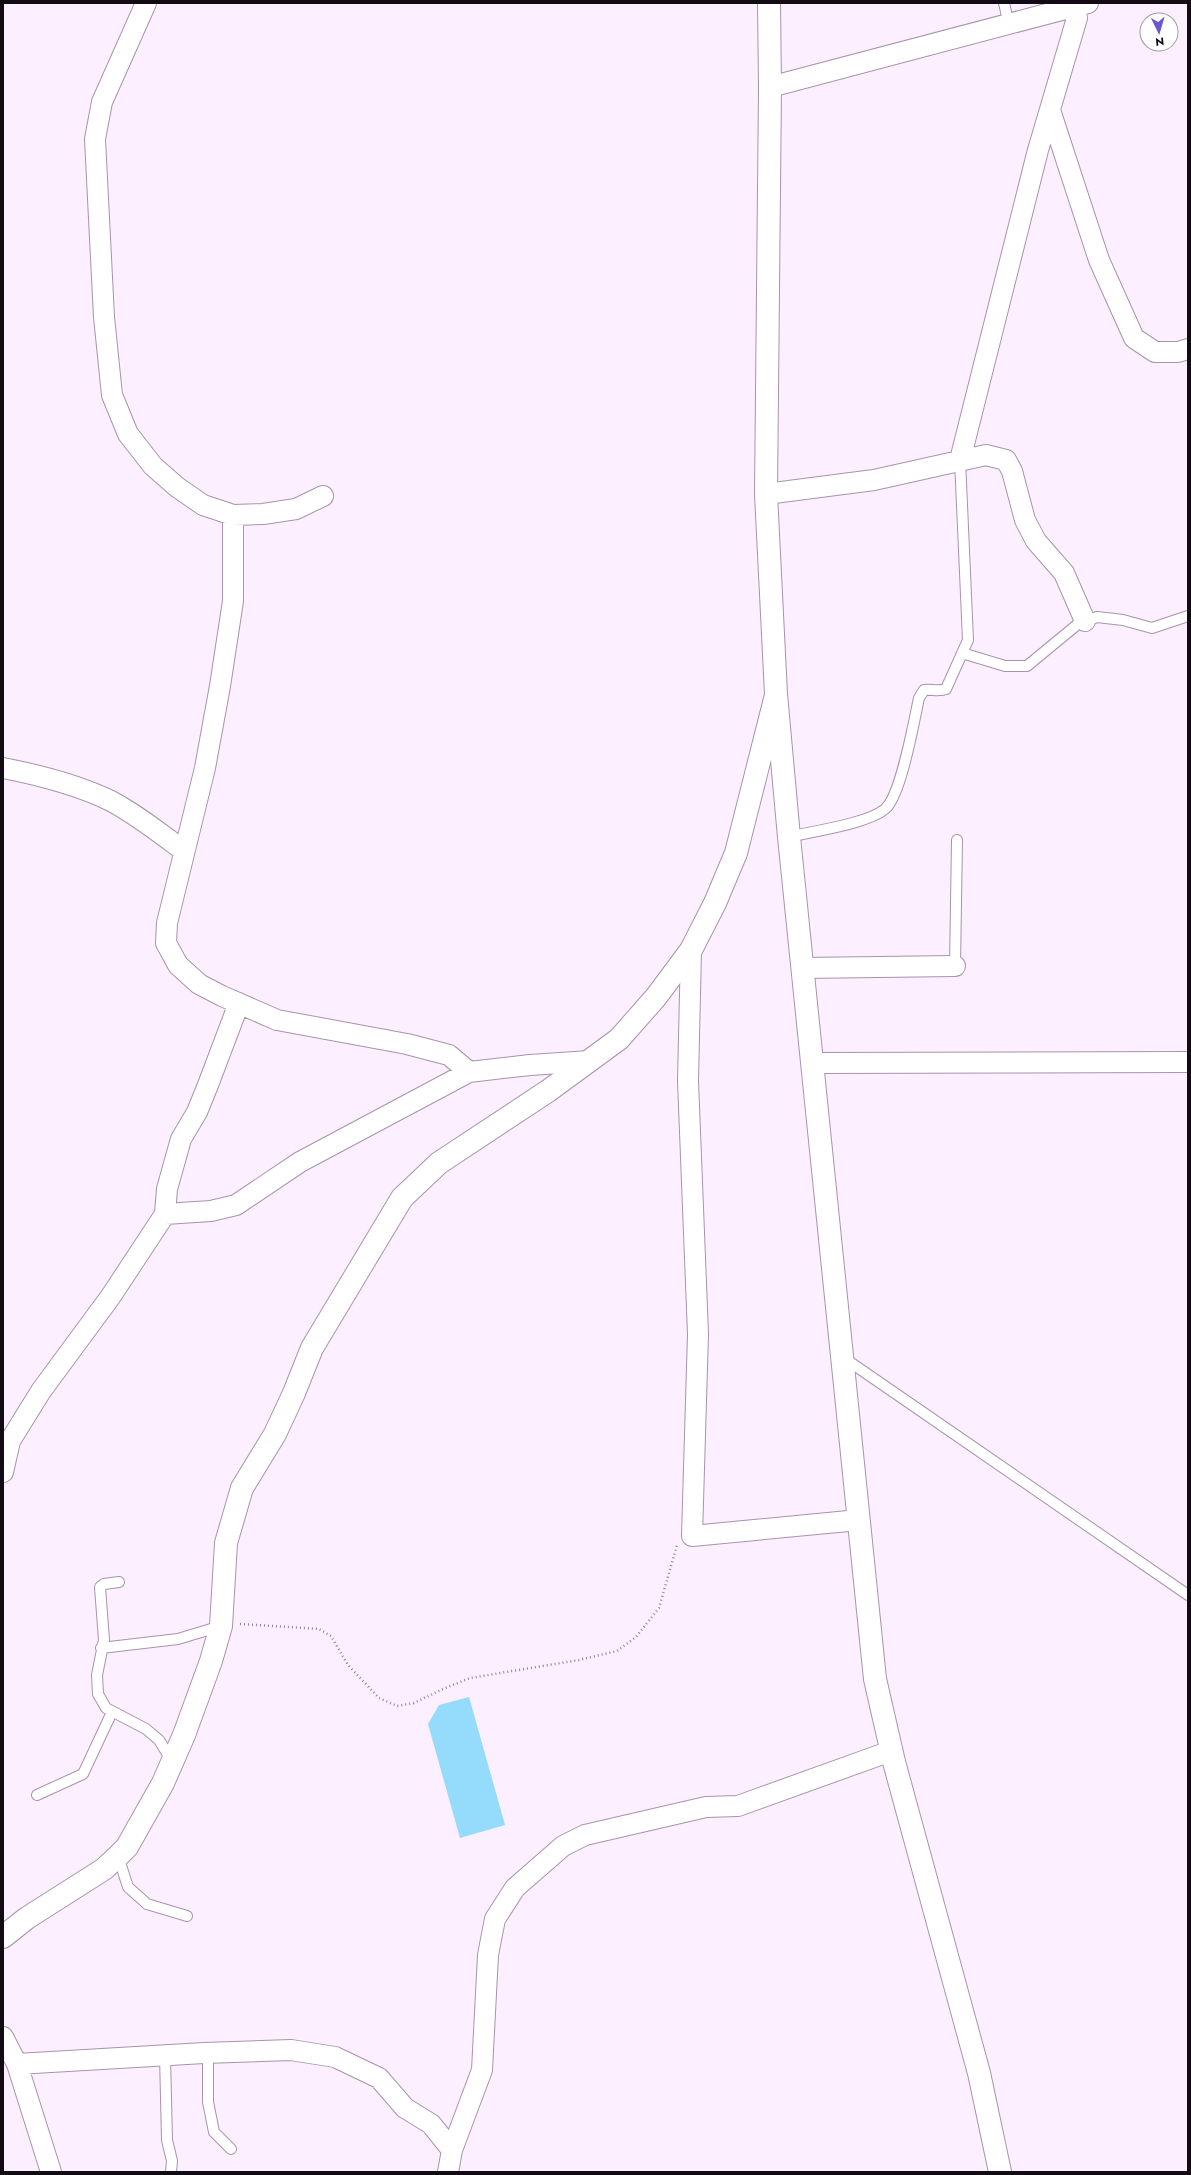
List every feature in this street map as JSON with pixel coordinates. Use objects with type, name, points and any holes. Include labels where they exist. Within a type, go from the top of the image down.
[{"type":"main road","points":[[769,3],[770,87],[766,494],[776,694],[841,1357],[875,1679],[891,1751],[979,2073],[1000,2172]]},
{"type":"main road","points":[[3,1937],[27,1918],[104,1869],[118,1856],[127,1847],[162,1783],[211,1661],[221,1626],[226,1543],[242,1488],[275,1434],[312,1348],[402,1198],[439,1163],[590,1061],[619,1039],[656,997],[691,950],[715,903],[736,853],[776,694]]},
{"type":"street","points":[[146,3],[102,102],[95,139],[104,317],[112,395],[128,434],[153,466],[177,487],[203,505],[233,515],[296,509],[323,496]]},
{"type":"street","points":[[770,87],[1009,25],[1082,11],[1050,110],[960,460]]},
{"type":"street","points":[[1050,110],[1099,260],[1134,338],[1154,352],[1178,352],[1188,350]]},
{"type":"street","points":[[766,494],[874,480],[986,455],[1006,460],[1012,472],[1025,520],[1036,541],[1064,573],[1085,621]]},
{"type":"street","points":[[233,515],[233,601],[205,768],[166,923],[166,943],[178,965],[199,984],[278,1020],[407,1044],[450,1055],[469,1072]]},
{"type":"street","points":[[3,768],[74,786],[110,801],[144,821],[184,851]]},
{"type":"street","points":[[691,950],[688,1081],[698,1334],[692,1536],[859,1520]]},
{"type":"street","points":[[803,968],[955,966]]},
{"type":"street","points":[[3,1472],[10,1441],[41,1391],[111,1296],[165,1214],[167,1189],[181,1138],[197,1112],[239,1003]]},
{"type":"street","points":[[165,1214],[211,1211],[236,1205],[300,1162],[469,1072],[530,1065],[590,1061]]},
{"type":"street","points":[[813,1063],[1188,1062]]},
{"type":"street","points":[[448,2172],[452,2150],[482,2070],[488,1956],[494,1919],[515,1888],[563,1846],[585,1835],[706,1807],[738,1806],[891,1751]]},
{"type":"street","points":[[3,2037],[17,2064],[51,2172]]},
{"type":"street","points":[[17,2064],[165,2055],[291,2050],[335,2057],[379,2078],[405,2108],[430,2124],[452,2150]]},
{"type":"lane","points":[[1004,3],[1009,25]]},
{"type":"lane","points":[[789,837],[867,819],[886,808],[898,785],[919,698],[924,690],[932,689],[940,691],[946,689],[968,640],[960,460]]},
{"type":"lane","points":[[962,653],[1005,666],[1027,666],[1078,624],[1097,617],[1152,628],[1188,616]]},
{"type":"lane","points":[[955,966],[957,840]]},
{"type":"lane","points":[[841,1357],[1188,1595]]},
{"type":"lane","points":[[119,1582],[104,1584],[100,1587],[104,1640],[101,1648],[97,1675],[98,1694],[106,1708],[146,1729],[158,1740],[172,1761]]},
{"type":"lane","points":[[101,1648],[178,1639],[221,1626]]},
{"type":"lane","points":[[37,1795],[83,1774],[112,1712]]},
{"type":"lane","points":[[118,1856],[128,1887],[147,1904],[187,1916]]},
{"type":"lane","points":[[208,2053],[208,2102],[214,2132],[231,2149]]},
{"type":"lane","points":[[165,2055],[167,2140],[172,2161],[172,2172]]},
{"type":"path","points":[[221,1626],[239,1624],[319,1629],[331,1636],[348,1665],[379,1698],[397,1706],[414,1703],[443,1688],[470,1678],[579,1660],[617,1651],[636,1638],[660,1608],[678,1541],[692,1536]]},
{"type":"water","points":[[469,1697],[505,1825],[460,1838],[428,1724],[439,1705]]}]
